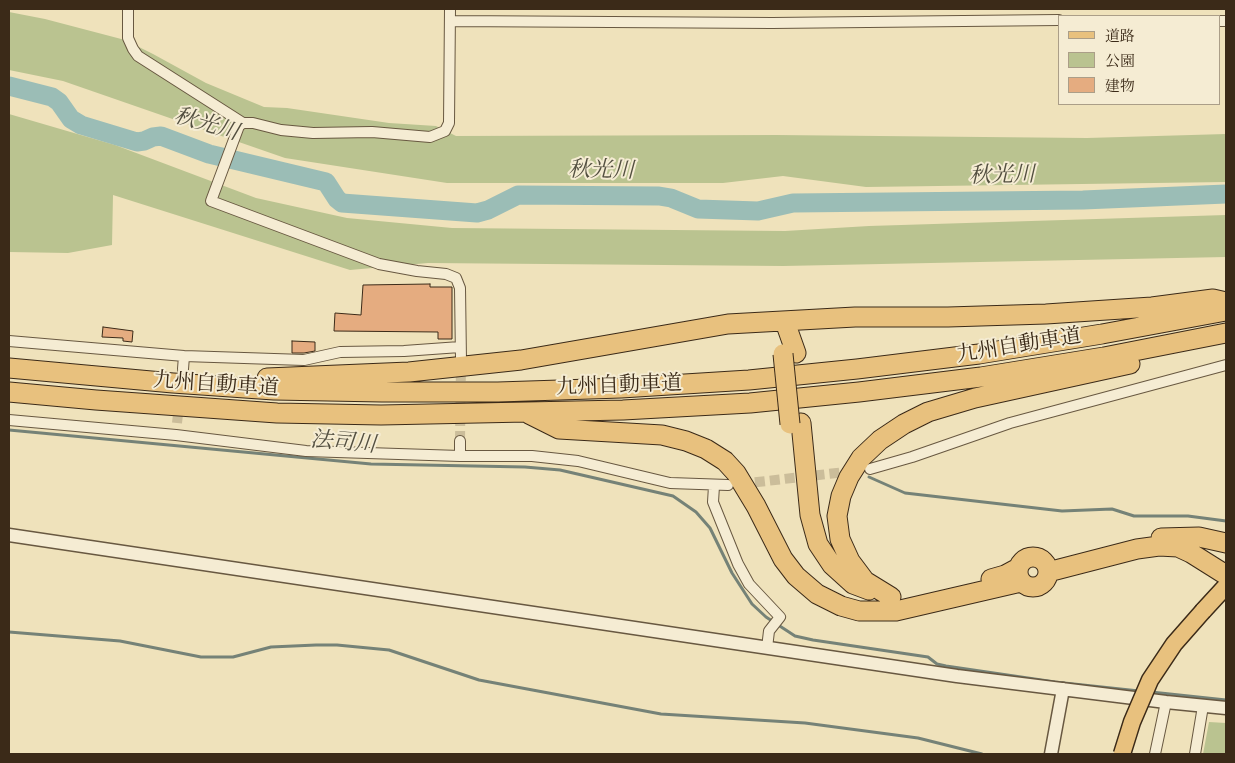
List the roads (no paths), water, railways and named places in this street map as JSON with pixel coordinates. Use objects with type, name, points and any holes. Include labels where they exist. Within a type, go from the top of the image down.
[{"type":"highway","points":[[178,376],[409,372],[521,360],[728,324],[854,317],[1046,314],[1152,307],[1213,299],[1226,302]]},
{"type":"highway","name":"九州自動車道","points":[[9,368],[178,376],[274,390],[479,392],[621,388],[748,380],[978,354],[1226,311]]},
{"type":"highway","points":[[785,322],[790,353],[796,423],[798,514],[808,550],[825,576],[858,598],[894,605],[926,604]]},
{"type":"highway","name":"九州自動車道","points":[[9,392],[115,402],[277,413],[391,415],[623,410],[750,403],[981,377],[1104,357],[1226,333]]},
{"type":"highway","points":[[891,597],[865,581],[850,561],[840,539],[837,516],[841,496],[849,476],[861,458],[880,440],[904,424],[928,412],[975,398],[1226,343]]},
{"type":"highway","points":[[528,413],[559,429],[662,435],[706,448],[725,461],[736,472],[783,559],[796,576],[817,594],[840,606],[859,611],[896,611],[926,604],[1019,575]]},
{"type":"highway","points":[[796,423],[810,515],[818,544],[832,566],[853,584],[891,597],[928,595],[1005,575],[1019,575],[1030,587],[1036,587],[1045,582],[1047,567]]},
{"type":"highway","points":[[1179,536],[1196,541],[1214,556],[1226,573]]},
{"type":"highway","points":[[1047,567],[1136,540],[1199,536],[1226,543]]},
{"type":"highway","points":[[1047,567],[1160,546],[1178,547],[1226,573]]},
{"type":"highway","points":[[1019,575],[1020,564],[1027,558],[1037,557],[1047,567]]},
{"type":"main road","points":[[1122,754],[1132,722],[1150,680],[1174,644],[1226,586]]},
{"type":"street","points":[[128,9],[128,38],[132,49],[138,56],[240,127]]},
{"type":"street","points":[[240,127],[253,123],[280,130],[313,133],[372,132],[437,136],[450,123],[450,9]]},
{"type":"street","points":[[450,21],[781,23],[1058,20]]},
{"type":"street","points":[[240,127],[211,201],[380,264],[446,274],[456,278],[460,288],[461,360]]},
{"type":"street","points":[[9,341],[184,356],[304,360],[340,352],[404,351],[460,347]]},
{"type":"street","points":[[178,376],[184,356]]},
{"type":"street","points":[[870,469],[912,458],[1010,423],[1226,365]]},
{"type":"street","points":[[9,420],[176,435],[306,451],[460,456],[532,456],[578,461],[670,483],[728,486]]},
{"type":"street","points":[[176,435],[177,423]]},
{"type":"street","points":[[460,441],[460,456]]},
{"type":"street","points":[[714,486],[713,502],[738,564],[749,584],[780,617],[770,631],[767,648]]},
{"type":"street","points":[[9,535],[956,676],[1226,708]]},
{"type":"street","points":[[1052,754],[1063,689]]},
{"type":"street","points":[[1155,754],[1166,702]]},
{"type":"street","points":[[1195,754],[1203,706]]},
{"type":"waterway","name":"秋光川","points":[[9,86],[52,97],[59,102],[71,119],[81,125],[137,142],[161,136],[209,154],[326,182],[337,199],[342,203],[477,213],[488,210],[518,195],[659,196],[671,198],[698,209],[758,211],[793,203],[1083,200],[1226,194]]},
{"type":"waterway","name":"法司川","points":[[9,430],[371,464],[525,467],[560,470],[673,496],[696,512],[710,528],[732,573],[752,604],[766,617],[795,636],[928,657],[937,664],[946,666],[1055,682],[1139,691]]},
{"type":"waterway","points":[[869,477],[905,493],[1062,511],[1112,509],[1134,516],[1188,516],[1226,521]]},
{"type":"waterway","points":[[9,632],[120,641],[201,657],[233,657],[271,647],[316,645],[389,650],[479,680],[661,714],[805,723],[918,738],[982,754]]},
{"type":"waterway","points":[[1151,692],[1226,700]]},
{"type":"tunnel","points":[[460,441],[461,364]]},
{"type":"tunnel","points":[[177,423],[182,379]]},
{"type":"tunnel","points":[[740,484],[854,471]]}]
